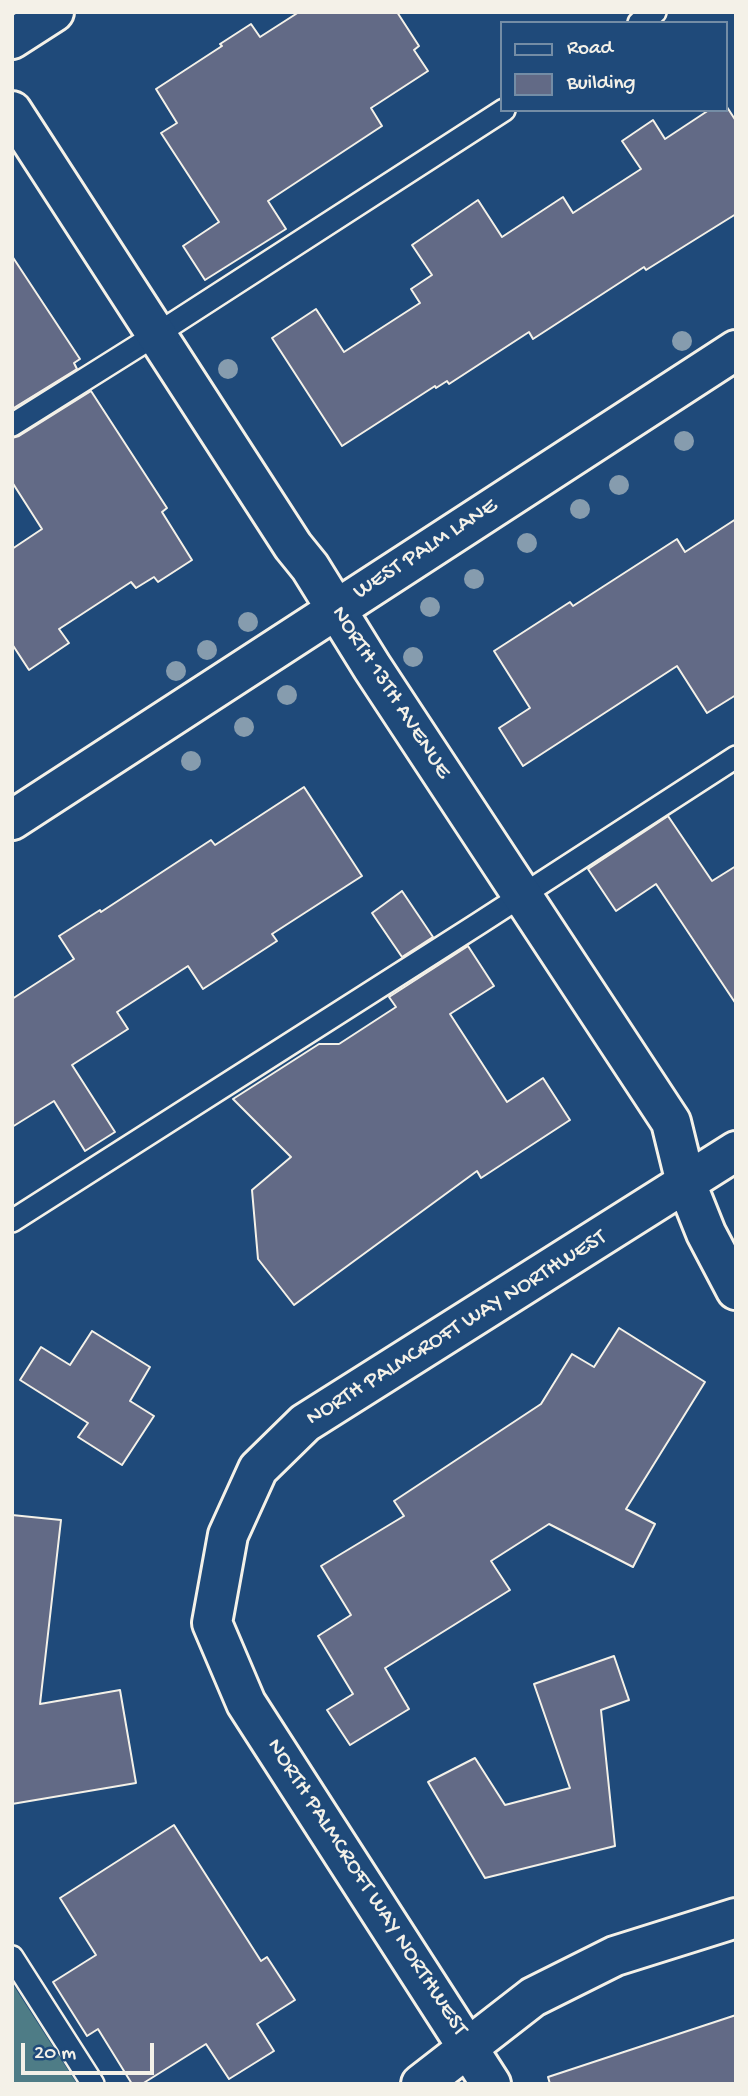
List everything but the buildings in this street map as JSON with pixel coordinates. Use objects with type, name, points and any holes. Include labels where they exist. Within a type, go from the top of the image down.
[{"type":"street","points":[[12,39],[54,12]]},
{"type":"street","name":"NORTH 13TH AVENUE","points":[[12,111],[293,546],[310,567],[334,609],[671,1122],[686,1183],[706,1233],[736,1290]]},
{"type":"street","name":"WEST PALM LANE","points":[[12,820],[736,350]]},
{"type":"street","name":"NORTH PALMCROFT WAY NORTHWEST","points":[[491,2084],[246,1703],[212,1623],[228,1535],[258,1469],[305,1423],[736,1151]]},
{"type":"street","points":[[421,2084],[533,1997],[615,1956],[736,1919]]},
{"type":"lane","points":[[12,425],[501,112]]},
{"type":"lane","points":[[12,1221],[736,757]]},
{"type":"lane","points":[[12,1956],[93,2084]]},
{"type":"green space","points":[[12,1983],[77,2084],[12,2084]]}]
